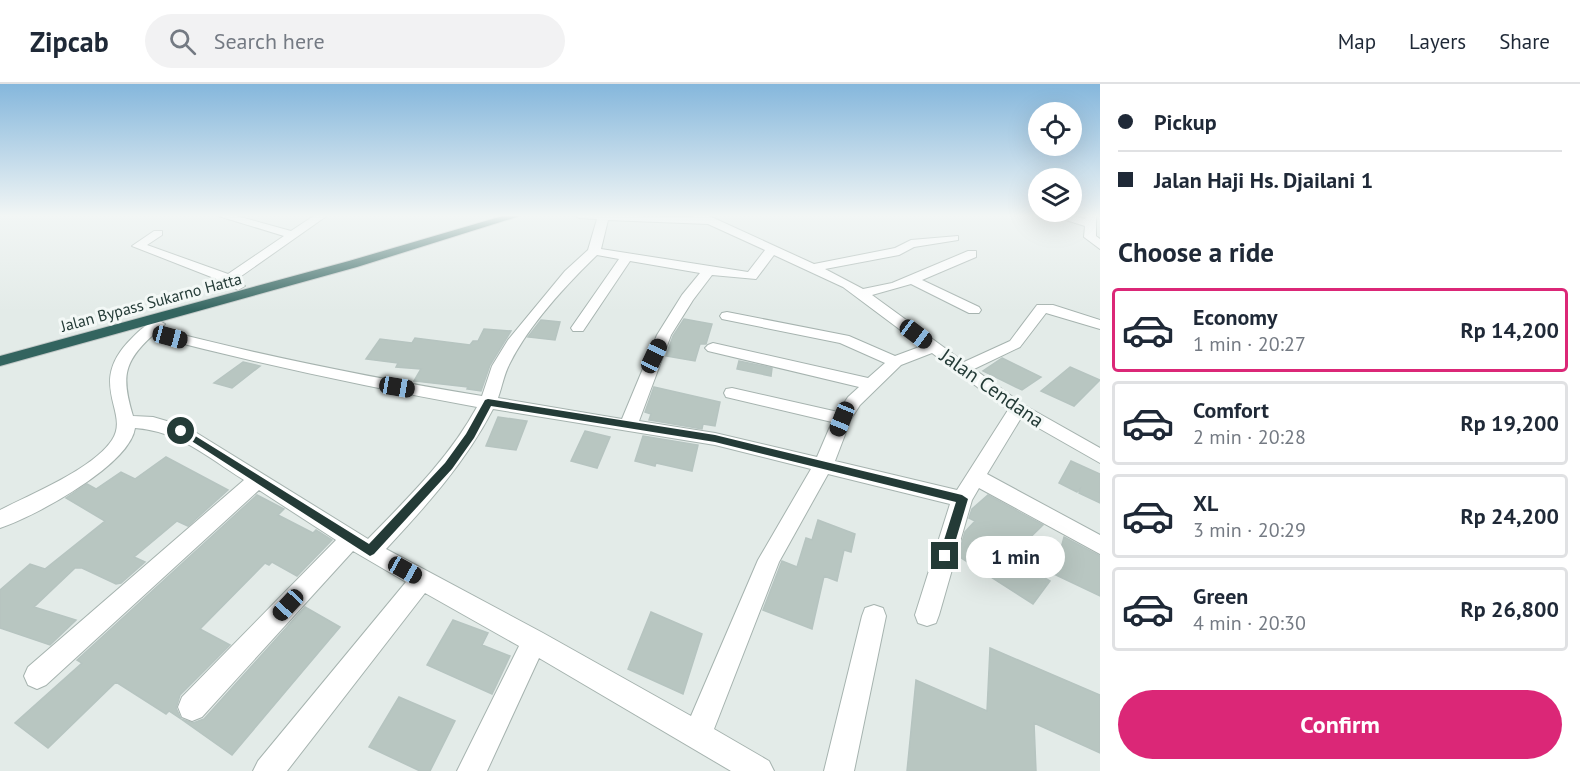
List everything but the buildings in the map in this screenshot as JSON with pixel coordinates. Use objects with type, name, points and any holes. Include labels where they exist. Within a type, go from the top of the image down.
[{"type":"highway","name":"Jalan Bypass Sukarno Hatta","points":[[0,351],[233,283],[371,247]]},
{"type":"highway","name":"Jalan Bypass Sukarno Hatta","points":[[0,361],[405,247]]},
{"type":"street","points":[[141,247],[233,283],[277,247]]},
{"type":"street","points":[[192,706],[361,544],[449,466],[470,436],[488,402],[500,366],[513,343],[595,247]]},
{"type":"street","name":"Jalan Cendana","points":[[763,247],[848,284],[1018,409],[1100,456]]},
{"type":"street","points":[[810,268],[842,260],[899,251],[906,247]]},
{"type":"street","points":[[594,250],[709,271],[753,276],[761,260],[771,251]]},
{"type":"street","points":[[862,293],[914,280],[937,267],[972,254]]},
{"type":"street","points":[[578,328],[626,257]]},
{"type":"street","points":[[629,424],[664,335],[687,298],[709,271]]},
{"type":"street","points":[[914,280],[974,310]]},
{"type":"street","points":[[961,369],[1015,344],[1042,308],[1053,309],[1100,326]]},
{"type":"street","points":[[0,520],[98,466],[117,448],[124,436],[126,421],[117,393],[116,376],[119,365],[149,331],[180,311]]},
{"type":"street","points":[[727,316],[844,339],[895,362]]},
{"type":"street","points":[[149,331],[246,356],[351,379],[715,439],[962,499]]},
{"type":"street","points":[[697,736],[769,560],[823,466],[842,419],[854,400],[895,362],[934,347]]},
{"type":"street","points":[[713,348],[870,384]]},
{"type":"street","points":[[732,393],[842,419]]},
{"type":"street","points":[[927,615],[962,499],[1018,409]]},
{"type":"street","points":[[126,421],[170,426],[361,544],[534,640],[759,771]]},
{"type":"street","points":[[976,477],[1100,545]]},
{"type":"street","points":[[37,676],[258,479]]},
{"type":"street","points":[[268,771],[423,580]]},
{"type":"street","points":[[839,771],[874,616]]},
{"type":"street","points":[[472,771],[534,640]]},
{"type":"route","points":[[181,431],[370,551],[449,466],[470,436],[488,402],[715,439],[962,499],[945,556]]}]
